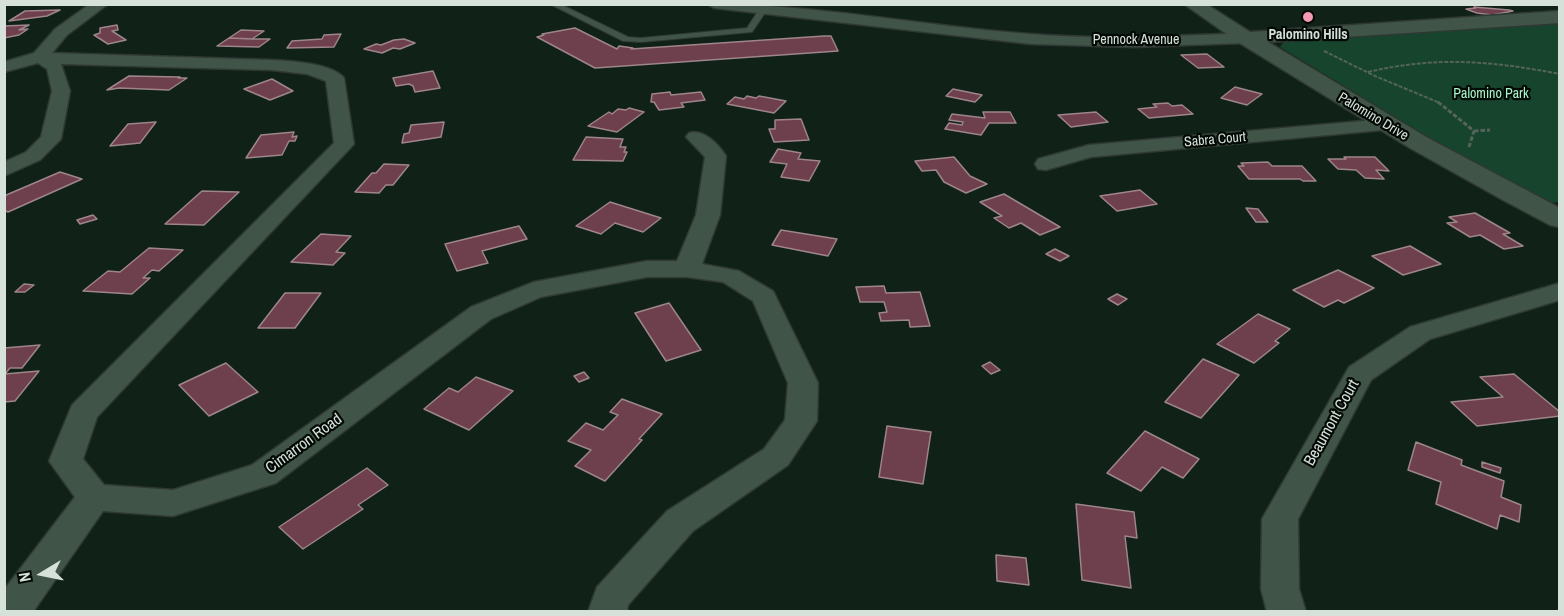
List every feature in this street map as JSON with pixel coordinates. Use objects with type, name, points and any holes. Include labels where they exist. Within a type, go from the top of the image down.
[{"type":"street","points":[[40,57],[61,32],[101,4]]},
{"type":"street","name":"Pennock Avenue","points":[[714,4],[1031,39],[1134,42],[1245,38],[1560,17]]},
{"type":"street","name":"Palomino Drive","points":[[1193,4],[1386,125],[1455,165],[1554,212]]},
{"type":"street","points":[[4,170],[33,156],[51,139],[61,92],[55,67],[40,57]]},
{"type":"street","points":[[4,67],[40,57],[94,61],[262,65],[322,70],[335,78],[344,144],[83,413],[66,461],[93,497],[11,612]]},
{"type":"street","name":"Sabra Court","points":[[1046,164],[1089,151],[1386,125]]},
{"type":"street","points":[[687,270],[708,215],[716,156],[696,137]]},
{"type":"street","name":"Cimarron Road","points":[[93,497],[173,503],[264,474],[481,313],[534,290],[647,269],[687,270],[730,276],[764,297],[803,383],[801,421],[776,457],[680,521],[611,598],[608,612]]},
{"type":"street","name":"Beaumont Court","points":[[1287,612],[1280,589],[1280,519],[1359,374],[1420,333],[1560,291]]},
{"type":"lane","points":[[553,4],[626,39],[641,40],[749,30],[763,10]]},
{"type":"path","points":[[1318,47],[1367,73],[1436,100],[1474,131],[1490,130]]},
{"type":"path","points":[[1367,73],[1436,59],[1502,63],[1560,74]]},
{"type":"path","points":[[1467,150],[1472,142],[1474,131]]},
{"type":"green space","name":"Palomino Park","points":[[1559,21],[1559,202],[1552,203],[1443,146],[1280,47],[1286,39]]},
{"type":"building","points":[[1474,7],[1513,11],[1492,15],[1466,9],[1476,8]]},
{"type":"building","points":[[60,10],[47,16],[9,21],[25,11]]},
{"type":"building","points":[[29,25],[19,30],[28,29],[19,35],[4,38],[4,26]]},
{"type":"building","points":[[117,25],[118,30],[112,31],[126,40],[108,44],[94,35],[100,33],[100,28]]},
{"type":"building","points":[[575,28],[617,49],[619,46],[633,48],[631,49],[831,36],[838,51],[595,68],[537,37]]},
{"type":"building","points":[[241,30],[264,31],[252,39],[229,38]]},
{"type":"building","points":[[341,34],[334,47],[287,48],[292,41],[322,39],[324,35]]},
{"type":"building","points":[[229,38],[270,39],[259,47],[217,46]]},
{"type":"building","points":[[404,39],[415,43],[382,53],[364,49],[376,44],[381,45]]},
{"type":"building","points":[[1207,54],[1224,67],[1198,68],[1181,55]]},
{"type":"building","points":[[433,71],[440,88],[415,92],[413,86],[409,84],[396,86],[393,78]]},
{"type":"building","points":[[129,76],[187,78],[169,90],[119,88],[107,90]]},
{"type":"building","points":[[272,79],[293,91],[270,100],[244,89]]},
{"type":"building","points":[[1235,87],[1262,94],[1247,105],[1221,98]]},
{"type":"building","points":[[953,89],[982,95],[975,102],[946,96]]},
{"type":"building","points":[[670,92],[671,95],[701,92],[705,100],[681,103],[684,107],[659,110],[654,102],[651,102],[652,94]]},
{"type":"building","points":[[747,96],[786,101],[774,113],[727,104],[735,97],[744,99]]},
{"type":"building","points":[[1168,103],[1172,106],[1182,105],[1193,114],[1149,118],[1138,109],[1157,107],[1153,104]]},
{"type":"building","points":[[629,108],[644,112],[617,132],[588,126],[609,112],[612,114],[618,109]]},
{"type":"building","points":[[983,112],[1010,112],[1016,123],[989,123],[981,135],[945,129],[949,123],[962,125],[963,122],[949,120],[952,114],[985,118]]},
{"type":"building","points":[[1096,112],[1108,122],[1071,127],[1058,115]]},
{"type":"building","points":[[801,119],[809,140],[774,142],[769,129],[775,129],[775,120]]},
{"type":"building","points":[[156,122],[140,143],[110,146],[128,124]]},
{"type":"building","points":[[444,122],[441,137],[402,143],[404,134],[409,133],[411,125]]},
{"type":"building","points":[[294,132],[292,137],[297,136],[295,141],[289,141],[282,155],[246,158],[261,135]]},
{"type":"building","points":[[586,137],[623,139],[620,147],[626,147],[624,152],[627,152],[623,161],[573,160]]},
{"type":"building","points":[[778,149],[801,153],[798,159],[820,161],[809,181],[781,177],[787,164],[770,162]]},
{"type":"building","points":[[954,157],[970,176],[987,184],[966,193],[944,182],[936,170],[922,171],[915,161]]},
{"type":"building","points":[[1344,157],[1375,157],[1389,171],[1376,170],[1384,179],[1365,178],[1356,170],[1338,169],[1328,159],[1346,159]]},
{"type":"building","points":[[1268,162],[1272,166],[1302,166],[1316,181],[1249,179],[1238,166],[1244,166],[1241,163]]},
{"type":"building","points":[[384,164],[409,165],[393,185],[386,185],[379,193],[355,192],[372,173],[376,173]]},
{"type":"building","points":[[60,172],[82,179],[8,212],[4,210],[4,196]]},
{"type":"building","points":[[1140,190],[1157,204],[1117,211],[1100,196]]},
{"type":"building","points":[[202,191],[239,192],[204,225],[165,224]]},
{"type":"building","points":[[1004,194],[1060,227],[1040,235],[1021,223],[1009,228],[994,218],[1002,216],[980,202]]},
{"type":"building","points":[[610,202],[661,218],[643,232],[615,223],[601,234],[576,226]]},
{"type":"building","points":[[1246,208],[1258,209],[1268,222],[1256,222]]},
{"type":"building","points":[[1475,213],[1510,233],[1503,234],[1523,246],[1504,249],[1480,235],[1470,237],[1447,223],[1457,222],[1449,217]]},
{"type":"building","points":[[93,215],[97,219],[80,224],[77,220]]},
{"type":"building","points":[[519,226],[527,239],[482,251],[488,263],[457,271],[445,244]]},
{"type":"building","points":[[781,230],[837,239],[828,256],[772,245]]},
{"type":"building","points":[[321,234],[351,236],[336,252],[345,253],[333,265],[291,262]]},
{"type":"building","points":[[1410,246],[1441,264],[1403,275],[1372,256]]},
{"type":"building","points":[[149,248],[183,250],[159,271],[152,270],[143,278],[150,278],[132,294],[83,291],[108,271],[120,272]]},
{"type":"building","points":[[1055,249],[1069,256],[1060,261],[1046,254]]},
{"type":"building","points":[[1338,270],[1374,288],[1344,303],[1338,300],[1324,307],[1293,290]]},
{"type":"building","points":[[24,284],[34,285],[25,292],[15,292]]},
{"type":"building","points":[[884,286],[886,293],[920,292],[930,326],[910,327],[909,320],[881,321],[879,313],[887,312],[884,302],[860,302],[856,287]]},
{"type":"building","points":[[285,293],[321,293],[295,328],[258,328]]},
{"type":"building","points":[[1117,294],[1127,299],[1118,305],[1108,299]]},
{"type":"building","points":[[669,303],[701,350],[666,361],[635,313]]},
{"type":"building","points":[[1258,314],[1290,329],[1275,341],[1279,343],[1254,363],[1217,344]]},
{"type":"building","points":[[40,345],[22,368],[10,368],[5,374],[39,371],[15,401],[4,402],[4,348]]},
{"type":"building","points":[[1203,359],[1239,375],[1201,418],[1165,402]]},
{"type":"building","points":[[990,362],[1000,370],[991,374],[982,366]]},
{"type":"building","points":[[226,363],[258,392],[209,416],[179,385]]},
{"type":"building","points":[[584,372],[589,378],[579,382],[574,376]]},
{"type":"building","points":[[1514,374],[1560,412],[1560,416],[1477,426],[1451,402],[1503,397],[1480,377]]},
{"type":"building","points":[[476,377],[513,391],[469,430],[424,409],[449,388],[458,392]]},
{"type":"building","points":[[622,399],[662,414],[605,481],[575,466],[591,450],[568,441],[586,423],[603,430],[618,415],[610,412]]},
{"type":"building","points":[[887,426],[931,432],[923,484],[879,477]]},
{"type":"building","points":[[1145,431],[1199,459],[1183,478],[1162,467],[1141,491],[1107,473]]},
{"type":"building","points":[[1416,442],[1462,460],[1461,465],[1504,481],[1501,497],[1521,505],[1519,522],[1500,515],[1497,529],[1436,504],[1441,482],[1408,470]]},
{"type":"building","points":[[1482,462],[1501,468],[1500,473],[1482,467]]},
{"type":"building","points":[[367,468],[388,485],[358,505],[363,509],[303,549],[279,527]]},
{"type":"building","points":[[1076,504],[1134,512],[1137,538],[1125,536],[1131,588],[1082,580]]},
{"type":"building","points":[[996,555],[1026,558],[1029,585],[997,581]]},
{"type":"place","name":"Palomino Hills","points":[[1308,17]]}]
